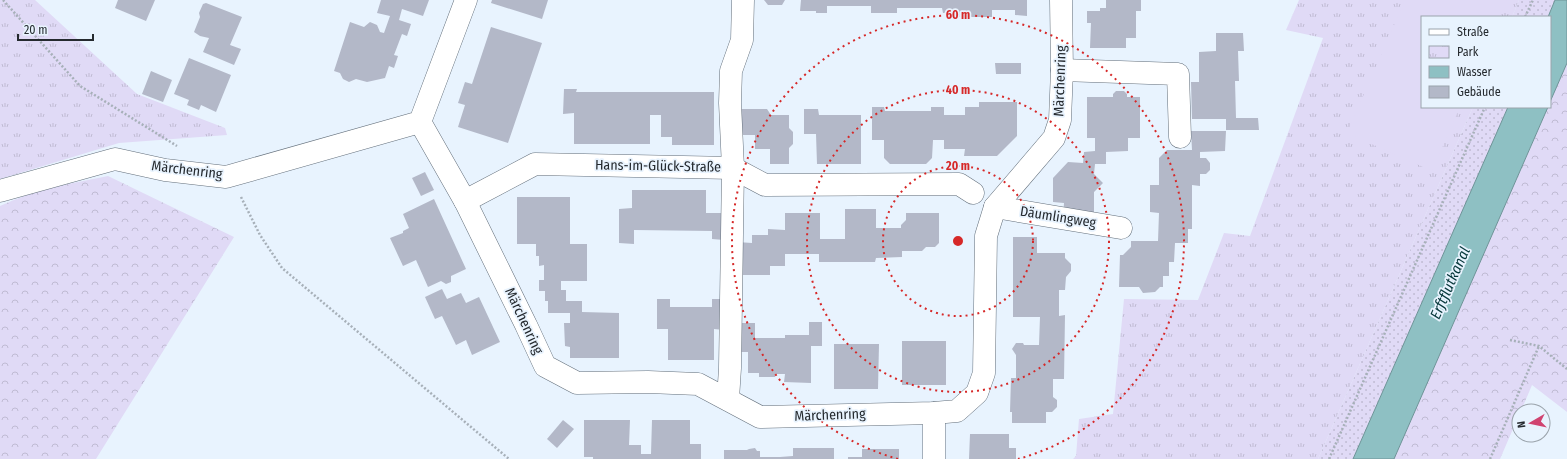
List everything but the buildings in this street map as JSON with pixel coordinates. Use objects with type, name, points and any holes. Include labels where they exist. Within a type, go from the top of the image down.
[{"type":"street","points":[[420,122],[466,0]]},
{"type":"street","points":[[728,399],[730,368],[732,168],[730,103],[731,71],[742,40],[743,0]]},
{"type":"street","name":"Märchenring","points":[[0,191],[115,158],[165,170],[226,177],[420,122],[465,201],[545,366],[577,383],[648,382],[698,384],[760,417],[934,413],[957,411],[977,394],[984,373],[986,236],[994,207],[1054,138],[1060,120],[1062,70],[1061,0]]},
{"type":"street","points":[[1062,70],[1178,74],[1180,137]]},
{"type":"street","name":"Hans-im-Glück-Straße","points":[[465,201],[535,164],[732,168],[765,185],[959,184],[973,193]]},
{"type":"street","name":"Däumlingweg","points":[[994,207],[1121,228]]},
{"type":"street","points":[[934,413],[934,459]]},
{"type":"path","points":[[3,0],[80,86],[179,148]]},
{"type":"path","points":[[1525,16],[1533,0]]},
{"type":"path","points":[[1330,459],[1485,108]]},
{"type":"path","points":[[226,177],[243,200],[260,235],[282,268],[509,459]]},
{"type":"path","points":[[1510,340],[1539,346],[1567,369]]},
{"type":"path","points":[[1490,459],[1539,346]]},
{"type":"green space","points":[[0,0],[35,0],[137,94],[225,128],[227,135],[119,143],[0,179]]},
{"type":"green space","points":[[1299,0],[1519,0],[1512,16],[1421,16],[1421,108],[1473,108],[1318,459],[1073,459],[1076,456],[1079,419],[1113,414],[1124,299],[1198,300],[1224,233],[1250,236],[1323,38],[1286,30]]},
{"type":"green space","points":[[1405,0],[1507,0],[1499,16],[1421,16],[1421,108],[1460,108],[1432,171],[1347,133]]},
{"type":"green space","points":[[1519,0],[1555,0],[1548,16],[1512,16]]},
{"type":"green space","points":[[1567,63],[1567,412],[1532,385],[1524,403],[1511,403],[1511,434],[1500,459],[1394,459],[1548,108],[1551,108],[1551,100]]},
{"type":"green space","points":[[1473,108],[1508,108],[1353,459],[1318,459]]},
{"type":"green space","points":[[108,176],[234,237],[96,459],[0,459],[0,206],[39,191]]},
{"type":"water","points":[[1555,0],[1567,0],[1567,63],[1551,100],[1551,16],[1548,16]]},
{"type":"water","name":"Erftflutkanal","points":[[1508,108],[1548,108],[1394,459],[1353,459]]}]
